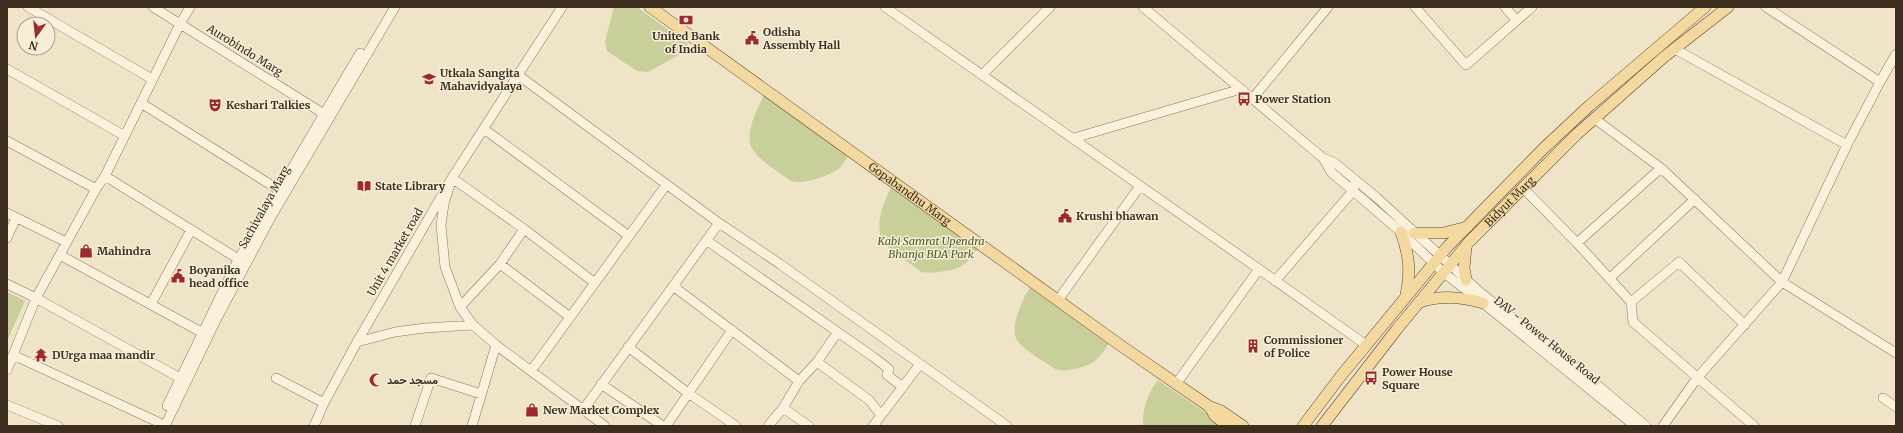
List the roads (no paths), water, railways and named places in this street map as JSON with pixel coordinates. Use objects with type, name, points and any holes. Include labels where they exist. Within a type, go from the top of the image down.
[{"type":"main road","name":"Gopabandhu Marg","points":[[650,7],[1176,384],[1210,407],[1221,411],[1243,426]]},
{"type":"main road","name":"Bidyut Marg","points":[[1303,426],[1366,345],[1437,260],[1467,227],[1544,148],[1583,111],[1705,7]]},
{"type":"main road","name":"Bidyut Marg","points":[[1322,426],[1466,246],[1594,119],[1675,49],[1728,7]]},
{"type":"main road","points":[[1414,233],[1444,233],[1467,227]]},
{"type":"main road","points":[[1401,232],[1408,248],[1410,264],[1410,280],[1406,297]]},
{"type":"main road","points":[[1466,246],[1464,268],[1466,280]]},
{"type":"main road","points":[[1420,302],[1443,297],[1462,298],[1483,302]]},
{"type":"main road","name":"Gopabandhu Marg","points":[[1210,407],[1215,416],[1229,426]]},
{"type":"street","points":[[28,7],[152,79]]},
{"type":"street","name":"Aurobindo Marg","points":[[153,7],[324,114]]},
{"type":"street","points":[[7,370],[36,298],[66,242],[105,176],[152,79],[190,7]]},
{"type":"street","name":"Sachivalaya Marg","points":[[161,425],[279,190],[388,7]]},
{"type":"street","name":"Sachivalaya Marg","points":[[161,425],[180,378],[242,262],[271,217],[395,7]]},
{"type":"street","name":"Unit 4 market road","points":[[314,426],[324,403],[357,342],[452,178],[562,7]]},
{"type":"street","points":[[885,7],[1074,138],[1366,345]]},
{"type":"street","points":[[982,75],[1050,7]]},
{"type":"street","points":[[1143,7],[1323,158],[1334,163],[1359,184],[1414,233],[1437,260]]},
{"type":"street","points":[[1253,98],[1328,7]]},
{"type":"street","points":[[1415,7],[1466,65],[1532,7]]},
{"type":"street","points":[[1505,7],[1516,20]]},
{"type":"street","points":[[1766,7],[1880,82]]},
{"type":"street","points":[[1675,49],[1847,145]]},
{"type":"street","points":[[1663,426],[1697,378],[1782,282],[1847,145],[1896,54]]},
{"type":"street","points":[[7,69],[124,136]]},
{"type":"street","points":[[518,75],[666,185],[780,264],[1007,426]]},
{"type":"street","points":[[1074,138],[1241,89]]},
{"type":"street","points":[[141,103],[279,190]]},
{"type":"street","points":[[1594,119],[1661,168],[1782,282],[1896,353]]},
{"type":"street","points":[[484,129],[629,236]]},
{"type":"street","points":[[7,141],[96,189]]},
{"type":"street","points":[[1323,158],[1331,172],[1447,269]]},
{"type":"street","points":[[1577,243],[1661,168]]},
{"type":"street","points":[[105,176],[242,262]]},
{"type":"street","points":[[595,283],[524,229],[452,178],[444,204],[440,225],[446,267],[460,307],[473,326],[496,346],[605,426]]},
{"type":"street","points":[[1275,281],[1353,191],[1354,186],[1359,184]]},
{"type":"street","points":[[531,371],[666,185]]},
{"type":"street","points":[[1058,300],[1140,186]]},
{"type":"street","points":[[1523,188],[1632,302],[1633,322],[1754,426]]},
{"type":"street","points":[[1610,278],[1695,199]]},
{"type":"street","points":[[7,214],[66,242]]},
{"type":"street","points":[[7,238],[16,218]]},
{"type":"street","points":[[583,410],[719,223]]},
{"type":"street","points":[[460,307],[500,264],[524,229]]},
{"type":"street","points":[[151,304],[191,230]]},
{"type":"street","points":[[706,240],[889,369],[887,375],[903,387]]},
{"type":"street","points":[[60,255],[203,333]]},
{"type":"street","points":[[1632,302],[1679,262],[1745,325]]},
{"type":"street","points":[[500,264],[570,317]]},
{"type":"street","points":[[1176,384],[1258,269]]},
{"type":"street","name":"DAV - Power House Road","points":[[1447,269],[1466,280],[1646,426]]},
{"type":"street","name":"DAV - Power House Road","points":[[1447,269],[1483,302],[1635,426]]},
{"type":"street","points":[[7,284],[36,298],[180,378]]},
{"type":"street","points":[[672,286],[799,381]]},
{"type":"street","points":[[357,342],[395,332],[425,328],[473,326]]},
{"type":"street","points":[[601,384],[664,426],[732,330]]},
{"type":"street","points":[[768,426],[783,408],[799,381],[817,362],[837,333]]},
{"type":"street","points":[[472,426],[496,346]]},
{"type":"street","points":[[628,348],[688,393],[736,426]]},
{"type":"street","points":[[13,355],[161,425]]},
{"type":"street","points":[[817,362],[869,400],[881,415]]},
{"type":"street","points":[[873,426],[920,364]]},
{"type":"street","points":[[276,378],[324,403]]},
{"type":"street","points":[[415,426],[431,378],[481,394]]},
{"type":"street","points":[[1883,398],[1896,407]]},
{"type":"street","points":[[7,405],[58,426]]},
{"type":"street","points":[[783,408],[809,426]]},
{"type":"place","name":"United Bank of India","points":[[686,20]]},
{"type":"place","name":"Odisha Assembly Hall","points":[[752,38]]},
{"type":"place","name":"Utkala Sangita Mahavidyalaya","points":[[429,79]]},
{"type":"place","name":"Power Station","points":[[1244,99]]},
{"type":"place","name":"Keshari Talkies","points":[[215,105]]},
{"type":"place","name":"State Library","points":[[364,186]]},
{"type":"place","name":"Krushi bhawan","points":[[1065,216]]},
{"type":"place","name":"Mahindra","points":[[86,251]]},
{"type":"place","name":"Boyanika head office","points":[[178,276]]},
{"type":"place","name":"Commissioner of Police","points":[[1253,346]]},
{"type":"place","name":"DUrga maa mandir","points":[[41,355]]},
{"type":"place","name":"Power House Square","points":[[1371,378]]},
{"type":"place","name":"مسجد حمد","points":[[376,380]]},
{"type":"place","name":"New Market Complex","points":[[532,410]]},
{"type":"park label","name":"Kabi Samrat Upendra Bhanja BDA Park","points":[[931,247]]}]
